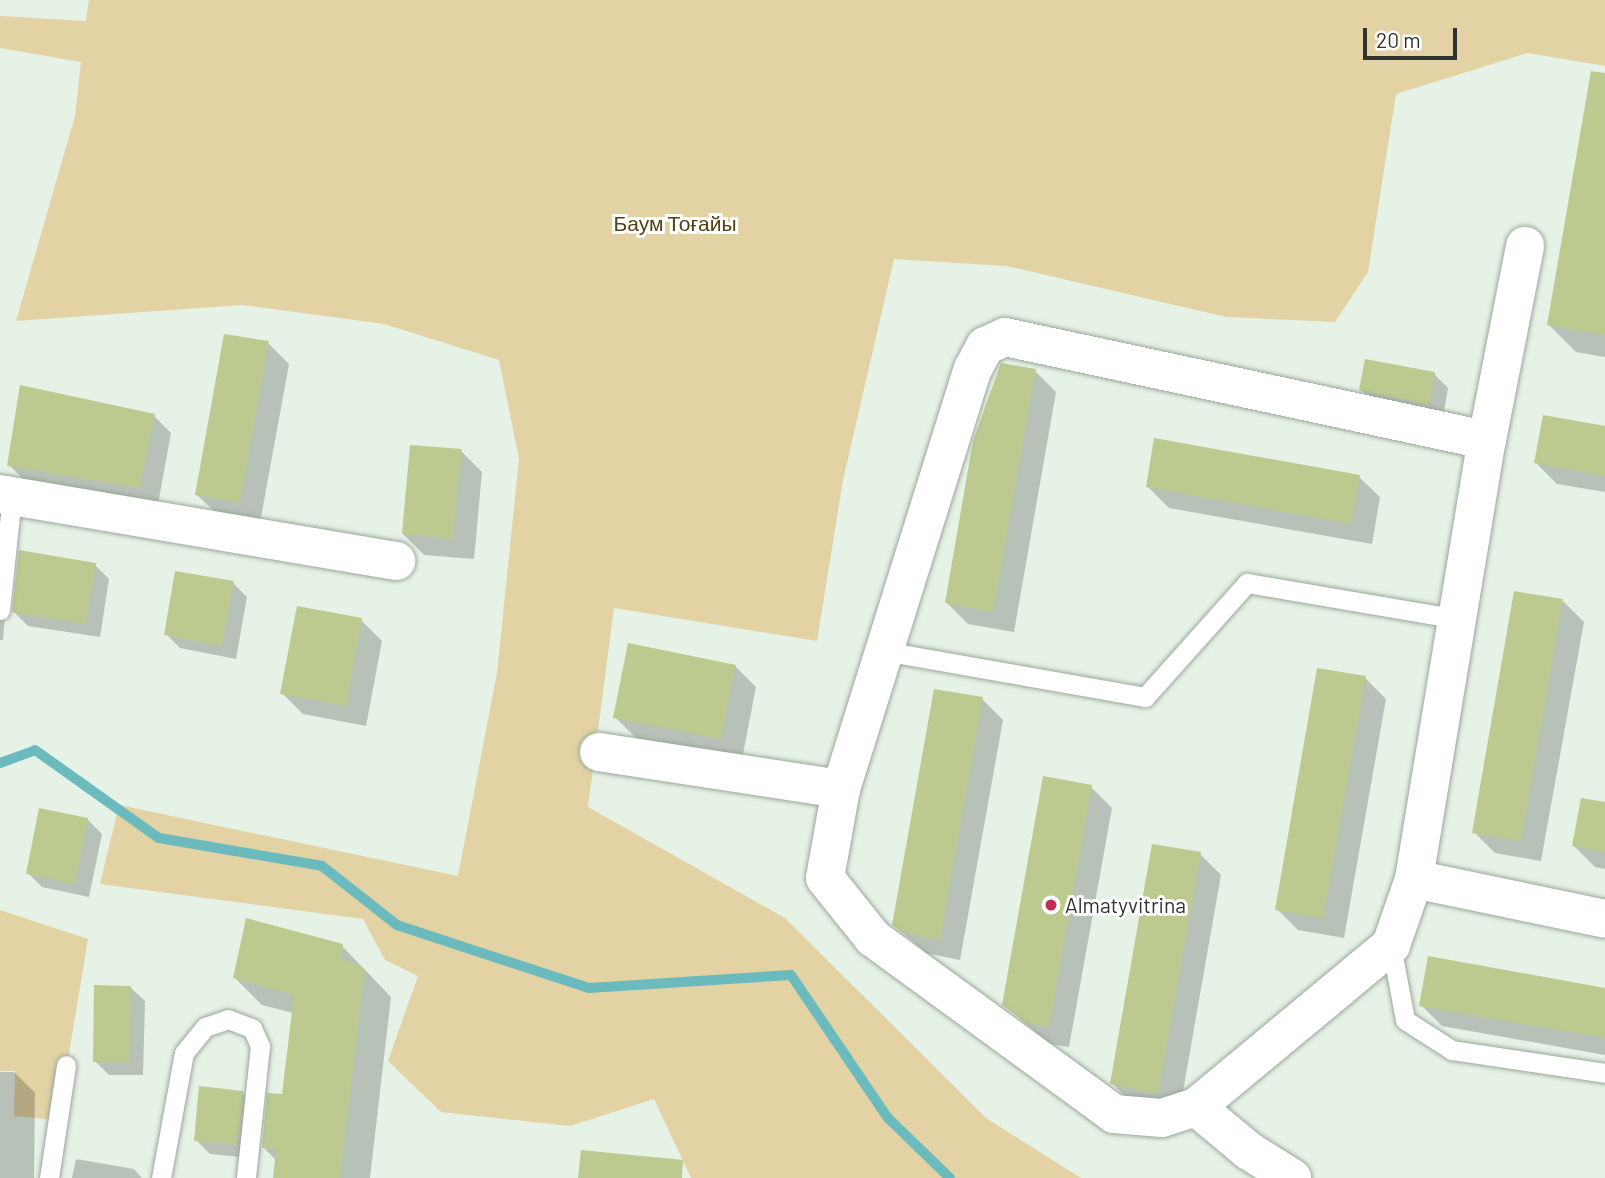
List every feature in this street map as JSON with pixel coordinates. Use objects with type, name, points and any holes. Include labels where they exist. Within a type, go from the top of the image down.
[{"type":"street","points":[[1487,440],[1005,337],[985,346],[973,369],[841,789],[825,878],[873,938],[1115,1114],[1162,1118],[1196,1107],[1391,945],[1414,879],[1487,440],[1525,246]]},
{"type":"street","points":[[6,495],[396,561]]},
{"type":"street","points":[[599,752],[841,789]]},
{"type":"street","points":[[1414,879],[1605,919]]},
{"type":"street","points":[[1196,1107],[1249,1152],[1292,1178]]},
{"type":"lane","points":[[0,610],[6,495]]},
{"type":"lane","points":[[884,651],[1145,697],[1247,583],[1457,619]]},
{"type":"lane","points":[[1391,945],[1405,1020],[1452,1050],[1605,1073]]},
{"type":"lane","points":[[161,1178],[184,1054],[205,1027],[228,1019],[252,1028],[260,1046],[246,1178]]},
{"type":"lane","points":[[49,1178],[66,1065]]},
{"type":"green space","name":"Баум Тоғайы","points":[[89,0],[1605,0],[1605,66],[1528,53],[1396,94],[1368,272],[1335,322],[1226,317],[1007,266],[894,259],[843,480],[817,641],[614,608],[588,807],[785,918],[986,1118],[1081,1178],[691,1178],[654,1099],[570,1126],[441,1112],[388,1061],[418,976],[385,960],[363,919],[100,884],[119,805],[458,876],[497,673],[519,459],[499,360],[384,324],[242,305],[16,321],[75,116],[81,62],[0,48],[0,16],[86,21]]},
{"type":"green space","points":[[0,910],[88,939],[58,1120],[14,1116],[15,1071],[0,1071]]},
{"type":"building","points":[[1591,71],[1605,73],[1605,335],[1547,325]]},
{"type":"building","points":[[224,334],[269,341],[240,503],[195,495]]},
{"type":"building","points":[[1365,359],[1435,372],[1429,405],[1359,390]]},
{"type":"building","points":[[1001,363],[1036,369],[993,612],[945,603],[973,441]]},
{"type":"building","points":[[20,385],[155,414],[140,488],[7,466]]},
{"type":"building","points":[[1543,415],[1605,426],[1605,476],[1534,463]]},
{"type":"building","points":[[1154,438],[1360,475],[1351,524],[1146,487]]},
{"type":"building","points":[[410,445],[462,449],[453,539],[402,534]]},
{"type":"building","points":[[19,550],[96,563],[86,624],[12,612]]},
{"type":"building","points":[[175,571],[234,581],[222,646],[164,635]]},
{"type":"building","points":[[1514,591],[1563,599],[1521,841],[1472,833]]},
{"type":"building","points":[[297,606],[362,618],[346,706],[280,694]]},
{"type":"building","points":[[628,643],[736,665],[721,739],[613,718]]},
{"type":"building","points":[[1317,668],[1366,676],[1323,918],[1275,910]]},
{"type":"building","points":[[934,689],[983,697],[940,940],[903,933],[892,925]]},
{"type":"building","points":[[1043,776],[1092,785],[1049,1027],[1027,1023],[1002,1005]]},
{"type":"building","points":[[1581,798],[1605,802],[1605,852],[1572,846]]},
{"type":"building","points":[[39,808],[88,818],[75,884],[26,874]]},
{"type":"building","points":[[1152,844],[1201,852],[1158,1094],[1110,1084]]},
{"type":"building","points":[[246,918],[343,944],[341,958],[365,969],[340,1178],[273,1178],[276,1149],[262,1148],[267,1093],[282,1094],[294,995],[233,978]]},
{"type":"building","points":[[1428,956],[1605,988],[1605,1038],[1419,1006]]},
{"type":"building","points":[[94,985],[131,986],[130,1062],[93,1062]]},
{"type":"building","points":[[199,1086],[243,1091],[237,1145],[194,1141]]},
{"type":"building","points":[[581,1150],[683,1160],[682,1178],[578,1178]]},
{"type":"waterway","points":[[0,763],[35,750],[159,838],[322,866],[397,925],[589,988],[791,975],[888,1118],[950,1178]]},
{"type":"place","name":"Almatyvitrina","points":[[1051,905]]}]
